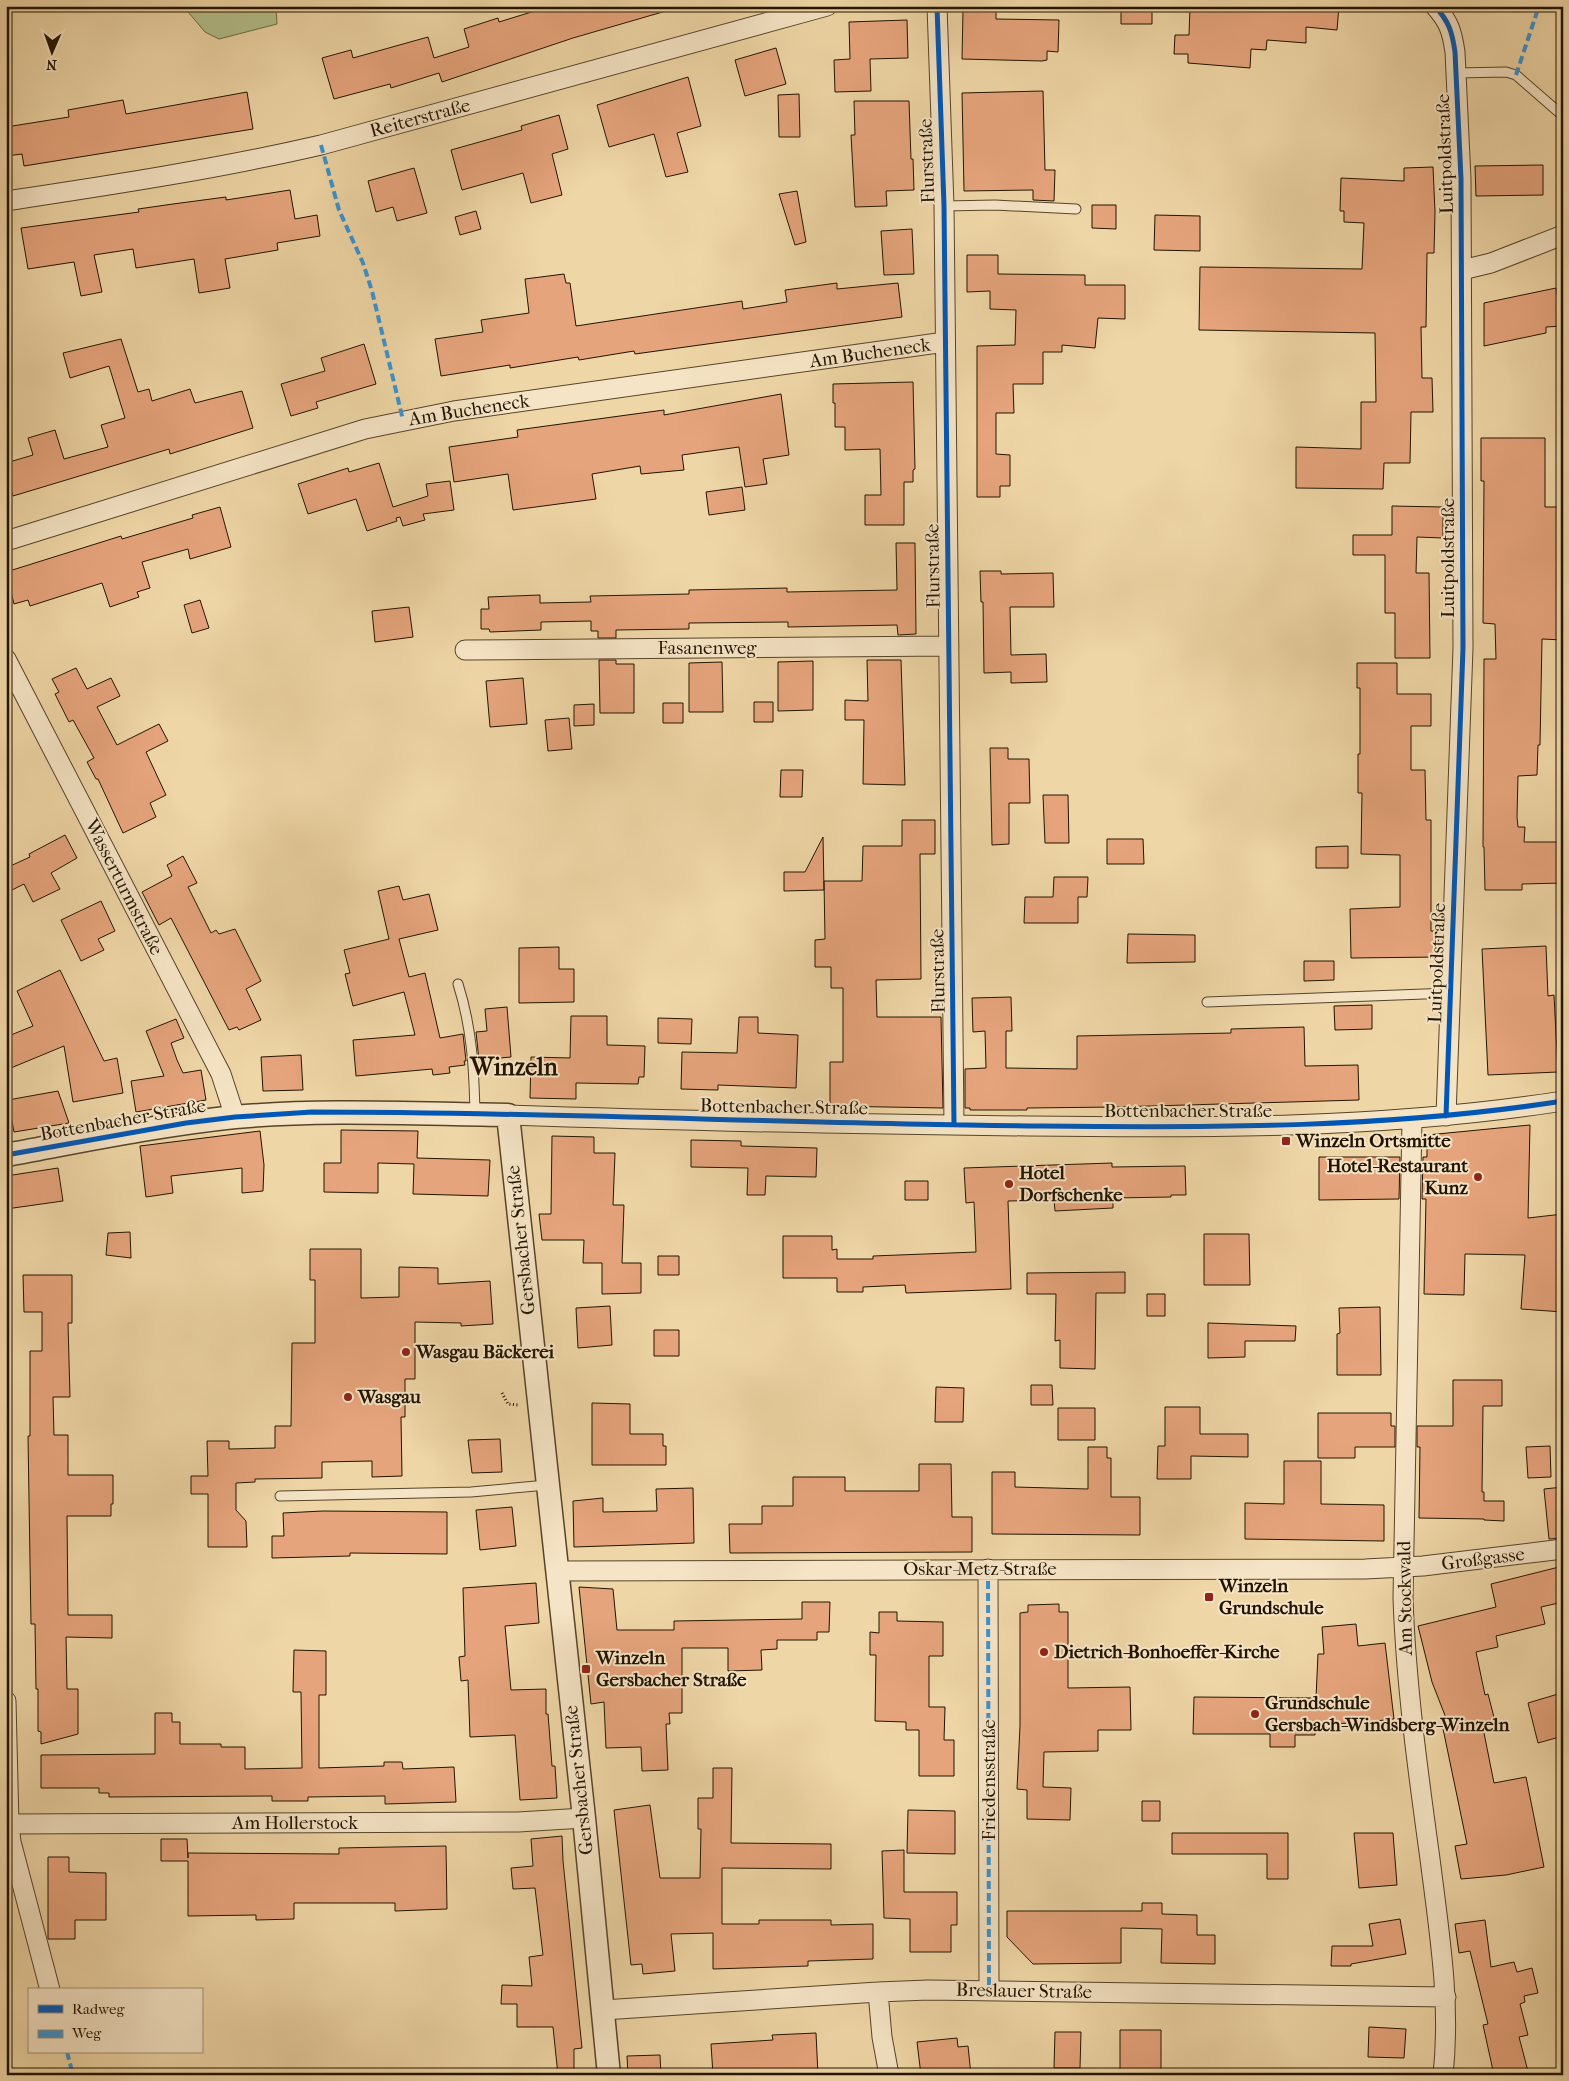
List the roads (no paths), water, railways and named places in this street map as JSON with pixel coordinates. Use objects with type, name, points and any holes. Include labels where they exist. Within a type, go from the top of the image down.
[{"type":"street","name":"Reiterstraße","points":[[6,201],[234,164],[321,145],[827,6]]},
{"type":"street","name":"Flurstraße","points":[[937,6],[944,206],[954,1125]]},
{"type":"street","name":"Luitpoldstraße","points":[[1435,6],[1446,19],[1452,32],[1457,73],[1462,270],[1463,648],[1452,993],[1446,1116]]},
{"type":"street","points":[[1462,270],[1491,263],[1563,235]]},
{"type":"street","name":"Am Bucheneck","points":[[6,541],[356,432],[403,420],[454,411],[945,342]]},
{"type":"street","name":"Fasanenweg","points":[[464,650],[950,646]]},
{"type":"street","name":"Wasserturmstraße","points":[[6,659],[220,1074],[235,1117]]},
{"type":"street","name":"Bottenbacher Straße","points":[[6,1156],[130,1132],[235,1117],[312,1112],[954,1125],[1267,1126],[1412,1119],[1563,1101]]},
{"type":"street","name":"Gersbacher Straße","points":[[508,1115],[584,1818],[609,2075]]},
{"type":"street","name":"Am Stockwald","points":[[1412,1119],[1403,1568],[1404,1640],[1446,1997],[1443,2075]]},
{"type":"street","name":"Großgasse","points":[[1403,1568],[1500,1558],[1563,1549]]},
{"type":"street","name":"Oskar-Metz-Straße","points":[[557,1571],[1403,1568]]},
{"type":"street","name":"Friedensstraße","points":[[988,1569],[989,1990]]},
{"type":"street","points":[[6,1701],[8,1824],[14,1858],[49,1988]]},
{"type":"street","name":"Am Hollerstock","points":[[8,1824],[518,1822],[584,1818]]},
{"type":"street","name":"Breslauer Straße","points":[[603,2010],[878,1992],[989,1990],[1446,1997]]},
{"type":"street","points":[[878,1992],[882,2036],[889,2075]]},
{"type":"lane","points":[[1457,73],[1506,72],[1516,75],[1562,115]]},
{"type":"lane","points":[[944,206],[995,205],[1076,209]]},
{"type":"lane","points":[[458,984],[468,1022],[474,1065],[476,1115]]},
{"type":"lane","points":[[1207,1002],[1452,993]]},
{"type":"lane","points":[[280,1496],[470,1492],[547,1485]]},
{"type":"place","name":"Winzeln Ortsmitte","points":[[1286,1141]]},
{"type":"place","name":"Hotel-Restaurant Kunz","points":[[1478,1177]]},
{"type":"place","name":"Hotel Dorfschenke","points":[[1009,1184]]},
{"type":"place","name":"Wasgau Bäckerei","points":[[406,1352]]},
{"type":"place","name":"Wasgau","points":[[348,1397]]},
{"type":"place","name":"Winzeln Grundschule","points":[[1209,1597]]},
{"type":"place","name":"Dietrich-Bonhoeffer-Kirche","points":[[1044,1652]]},
{"type":"place","name":"Winzeln Gersbacher Straße","points":[[586,1669]]},
{"type":"place","name":"Grundschule Gersbach-Windsberg-Winzeln","points":[[1255,1714]]},
{"type":"district","name":"Winzeln","points":[[514,1067]]}]
